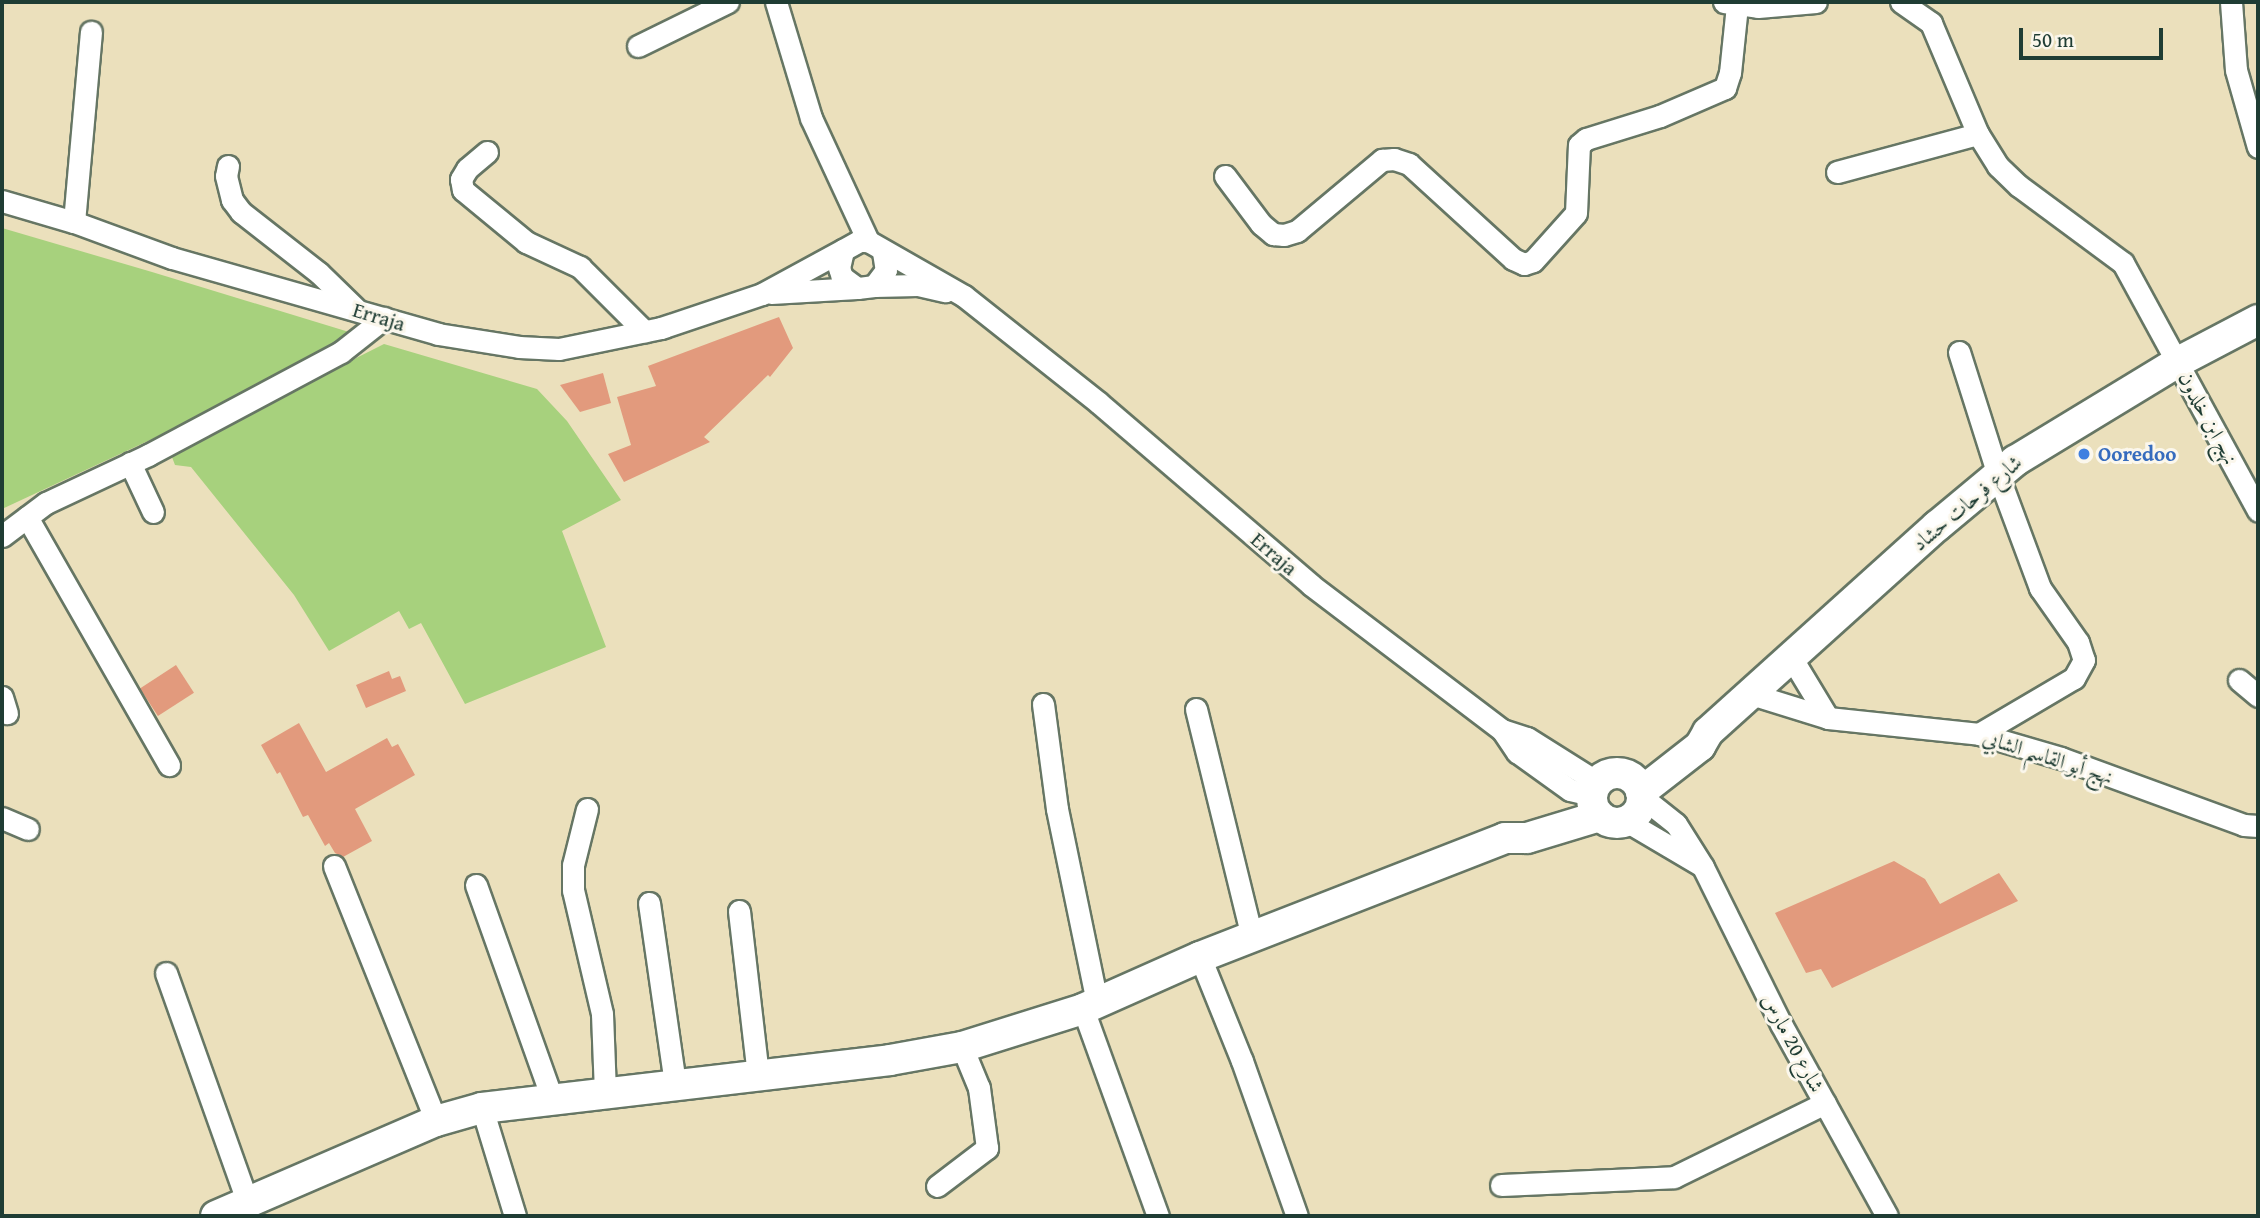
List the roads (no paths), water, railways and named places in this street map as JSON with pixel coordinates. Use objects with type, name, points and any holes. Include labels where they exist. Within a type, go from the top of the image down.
[{"type":"main road","name":"شارع فرحات حشاد","points":[[229,1211],[436,1121],[482,1108],[890,1060],[962,1047],[1090,1006],[1200,957],[1505,838],[1520,823],[1615,797],[1700,746],[1708,732],[2015,461],[2178,362],[2258,320]]},
{"type":"street","points":[[638,46],[728,2]]},
{"type":"street","points":[[776,2],[811,118],[842,190],[861,247],[886,270],[865,287]]},
{"type":"street","points":[[1225,176],[1261,224],[1273,234],[1284,235],[1297,231],[1382,160],[1394,159],[1409,164],[1513,259],[1524,264],[1533,261],[1576,213],[1579,145],[1586,138],[1660,117],[1725,88],[1730,73],[1730,4],[1816,2]]},
{"type":"street","name":"نهج ابن خلدون","points":[[1900,2],[1931,23],[1978,134],[1998,166],[2020,186],[2123,263],[2258,510]]},
{"type":"street","points":[[2231,2],[2236,70],[2258,147]]},
{"type":"street","points":[[74,222],[91,32]]},
{"type":"street","points":[[1837,172],[1978,134]]},
{"type":"street","points":[[487,152],[467,169],[461,179],[463,190],[526,242],[580,267],[644,331]]},
{"type":"street","points":[[228,166],[226,176],[232,200],[241,212],[319,272],[356,309]]},
{"type":"street","name":"Erraja","points":[[2,201],[74,222],[172,258],[480,343],[559,349],[600,342],[762,294]]},
{"type":"street","points":[[861,247],[839,268],[842,277],[865,287]]},
{"type":"street","points":[[762,294],[861,247]]},
{"type":"street","name":"Erraja","points":[[861,247],[964,296],[1099,403],[1311,585],[1502,730],[1527,738],[1615,797]]},
{"type":"street","points":[[762,294],[918,285],[964,296]]},
{"type":"street","points":[[2,536],[46,503],[131,463],[341,352],[384,318]]},
{"type":"street","points":[[1959,352],[1998,475],[2040,588],[2078,642],[2084,660],[2074,678],[1979,734]]},
{"type":"street","points":[[131,463],[153,512]]},
{"type":"street","points":[[26,517],[169,765]]},
{"type":"street","points":[[1791,657],[1828,718]]},
{"type":"street","points":[[2239,680],[2258,696]]},
{"type":"street","name":"نهج أبو القاسم الشابي","points":[[1751,694],[1828,718],[1979,734],[2061,758],[2244,825],[2258,826]]},
{"type":"street","points":[[1043,704],[1057,809],[1090,1006],[1158,1216]]},
{"type":"street","points":[[1196,709],[1252,937]]},
{"type":"street","name":"شارع 20 مارس","points":[[1615,797],[1676,824],[1703,867],[1781,1024],[1887,1216]]},
{"type":"street","points":[[587,809],[573,865],[573,890],[601,1014],[605,1092]]},
{"type":"street","points":[[2,818],[28,829]]},
{"type":"street","points":[[334,866],[436,1121]]},
{"type":"street","points":[[476,885],[552,1099]]},
{"type":"street","points":[[649,903],[675,1084]]},
{"type":"street","points":[[739,911],[758,1075]]},
{"type":"street","points":[[1200,957],[1242,1061],[1297,1216]]},
{"type":"street","points":[[166,973],[229,1211]]},
{"type":"street","points":[[937,1186],[987,1149],[979,1088],[962,1047]]},
{"type":"street","points":[[1501,1185],[1674,1177],[1825,1104]]},
{"type":"street","points":[[482,1108],[515,1216]]},
{"type":"place","name":"Ooredoo","points":[[2084,454]]}]
